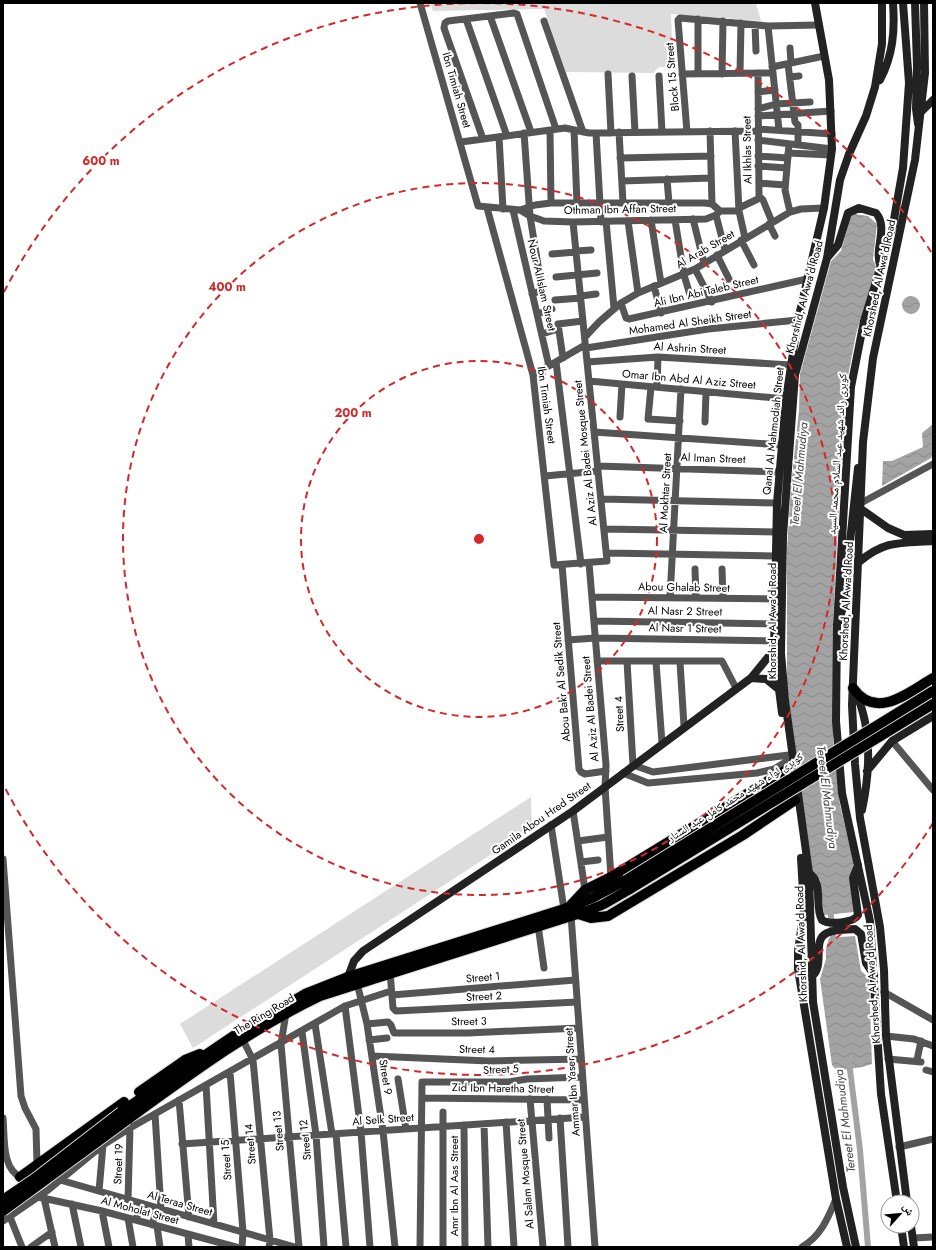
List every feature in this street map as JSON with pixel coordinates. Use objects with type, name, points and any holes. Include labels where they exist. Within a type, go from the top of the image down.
[{"type":"main road","name":"Qanal Al Mahmodiah Street","points":[[815,3],[829,80],[832,152],[824,208],[798,320],[786,399],[777,503],[774,650],[777,688],[790,760],[795,800],[804,894],[803,924],[798,951],[798,969],[836,1199],[847,1247]]},
{"type":"main road","name":"Khorshid, Al Awa'd Road","points":[[856,1247],[846,1203],[813,1002],[809,873],[781,653],[783,536],[795,375],[827,258],[840,180],[849,154],[866,116],[875,87],[882,44],[882,3]]},
{"type":"main road","points":[[875,87],[885,69],[892,50],[894,29],[893,3]]},
{"type":"main road","name":"كوبرى رائد شهيد عبد السلام محمد السيد","points":[[836,625],[851,387],[864,321],[881,267],[897,206],[907,136],[908,60],[904,3]]},
{"type":"main road","points":[[914,3],[916,38],[916,109],[919,131]]},
{"type":"main road","name":"Khorshed, Al Awa'd Road","points":[[906,1194],[888,1059],[880,927],[860,818],[853,734],[853,688],[860,562],[863,442],[873,358],[916,160],[925,73],[924,3]]},
{"type":"main road","points":[[922,111],[933,100]]},
{"type":"main road","points":[[827,258],[838,245],[848,212],[859,208],[876,213],[881,222],[877,252],[881,267]]},
{"type":"main road","points":[[836,625],[845,604],[856,486],[863,442]]},
{"type":"main road","points":[[861,506],[904,539],[933,541]]},
{"type":"main road","points":[[860,562],[881,547],[904,539],[933,534]]},
{"type":"main road","name":"Khorshed, Al Awa'd Road","points":[[836,625],[837,757],[845,811],[870,921],[881,1094],[896,1194]]},
{"type":"main road","name":"Gamila Abou Hred Street","points":[[348,976],[354,961],[363,951],[605,787],[684,726],[751,678],[774,650]]},
{"type":"main road","points":[[751,678],[766,679],[777,688]]},
{"type":"main road","points":[[853,688],[867,701],[886,703],[896,700],[933,678]]},
{"type":"main road","points":[[853,688],[865,722],[867,771],[860,818]]},
{"type":"main road","name":"كوبرى لواء شهيد محمد كامل عبد الستار","points":[[570,911],[604,904],[628,884],[933,691]]},
{"type":"main road","name":"كوبرى لواء شهيد محمد كامل عبد الستار","points":[[628,884],[933,704]]},
{"type":"main road","points":[[867,771],[892,741],[933,716]]},
{"type":"main road","points":[[790,760],[738,799],[611,877],[585,890],[570,911],[591,918],[608,916],[752,829],[795,800]]},
{"type":"main road","points":[[738,799],[745,804],[750,812],[753,820],[752,829]]},
{"type":"main road","points":[[809,873],[814,877],[816,883],[820,916],[827,922],[852,920],[858,914],[853,878],[858,865]]},
{"type":"main road","name":"The Ring Road","points":[[3,1200],[126,1120],[206,1063],[286,1014],[320,996],[538,925],[570,911]]},
{"type":"main road","name":"The Ring Road","points":[[6,1214],[211,1052],[285,1005],[348,976],[570,911]]},
{"type":"main road","points":[[812,977],[819,967],[820,942],[822,936],[829,932],[855,929],[861,934],[866,963],[874,975]]},
{"type":"main road","points":[[20,1177],[173,1068],[198,1055],[211,1052]]},
{"type":"main road","points":[[829,1156],[834,1130]]},
{"type":"main road","points":[[902,1234],[904,1246]]},
{"type":"street","name":"Ibn Timiah Street","points":[[420,3],[479,207]]},
{"type":"street","points":[[483,139],[444,28],[445,23],[448,21],[514,13],[518,16],[553,130],[550,204]]},
{"type":"street","points":[[490,16],[528,133],[529,207],[542,289],[541,291],[532,294]]},
{"type":"street","name":"Block 15 Street","points":[[687,132],[678,20],[681,18],[698,19]]},
{"type":"street","points":[[466,19],[503,136],[503,209]]},
{"type":"street","points":[[698,74],[698,19],[768,26],[818,25]]},
{"type":"street","points":[[544,21],[582,132]]},
{"type":"street","points":[[722,74],[723,21]]},
{"type":"street","points":[[740,73],[741,23]]},
{"type":"street","points":[[755,25],[756,51]]},
{"type":"street","points":[[768,26],[777,115],[776,130],[773,142]]},
{"type":"street","points":[[790,48],[790,77],[795,122],[798,125],[798,145]]},
{"type":"street","points":[[682,74],[758,73],[772,70],[790,63],[824,56]]},
{"type":"street","name":"Al Ikhlas Street","points":[[758,73],[758,166],[760,198],[763,200],[775,236]]},
{"type":"street","points":[[608,74],[615,132],[620,158],[623,203]]},
{"type":"street","points":[[632,76],[635,132]]},
{"type":"street","points":[[659,76],[662,132]]},
{"type":"street","points":[[790,77],[798,76]]},
{"type":"street","points":[[758,92],[774,90]]},
{"type":"street","points":[[758,112],[776,104],[810,102]]},
{"type":"street","points":[[758,112],[777,115],[831,111]]},
{"type":"street","points":[[461,142],[565,128],[582,132],[596,133],[776,130],[832,134]]},
{"type":"street","points":[[574,130],[577,203]]},
{"type":"street","points":[[710,131],[712,204],[718,213],[725,250]]},
{"type":"street","points":[[735,131],[739,209],[743,239],[754,265]]},
{"type":"street","points":[[596,133],[600,203],[604,221],[614,308]]},
{"type":"street","points":[[758,140],[798,145],[832,152]]},
{"type":"street","points":[[789,144],[785,194],[790,212]]},
{"type":"street","points":[[758,156],[788,156],[832,152]]},
{"type":"street","points":[[620,158],[711,156]]},
{"type":"street","points":[[758,166],[787,168]]},
{"type":"street","points":[[622,181],[711,178]]},
{"type":"street","points":[[667,179],[669,203]]},
{"type":"street","points":[[759,183],[785,185]]},
{"type":"street","points":[[739,209],[760,198]]},
{"type":"street","name":"Othman Ibn Affan Street","points":[[479,207],[516,210],[550,204],[577,203],[712,204]]},
{"type":"street","name":"Al Arab Street","points":[[585,337],[614,308],[638,293],[684,275],[790,212],[812,207],[824,208]]},
{"type":"street","name":"Ibn Timiah Street","points":[[487,208],[533,375],[545,476],[553,564],[562,564]]},
{"type":"street","name":"Othman Ibn Affan Street","points":[[516,210],[544,221],[573,222],[711,218],[718,213],[739,209]]},
{"type":"street","name":"Nour Al Islam Street","points":[[516,210],[532,294],[549,366]]},
{"type":"street","points":[[693,219],[704,263]]},
{"type":"street","points":[[651,220],[661,283]]},
{"type":"street","points":[[676,220],[684,275],[690,294]]},
{"type":"street","points":[[628,221],[638,293]]},
{"type":"street","name":"Al Aziz Al Badei Mosque Street","points":[[573,222],[607,557]]},
{"type":"street","points":[[552,254],[591,250]]},
{"type":"street","points":[[717,255],[730,279]]},
{"type":"street","points":[[695,269],[712,302]]},
{"type":"street","points":[[556,277],[596,273]]},
{"type":"street","name":"Ali Ibn Abi Taleb Street","points":[[621,303],[628,320],[712,302],[807,279]]},
{"type":"street","points":[[654,286],[660,313]]},
{"type":"street","points":[[555,300],[596,294]]},
{"type":"street","points":[[537,314],[552,309]]},
{"type":"street","name":"Mohamed Al Sheikh Street","points":[[586,347],[708,329],[798,320]]},
{"type":"street","points":[[563,358],[558,324],[583,321]]},
{"type":"street","points":[[542,334],[558,329]]},
{"type":"street","points":[[533,375],[586,347]]},
{"type":"street","points":[[658,357],[648,419],[680,421]]},
{"type":"street","name":"Al Ashrin Street","points":[[587,362],[658,357],[791,365]]},
{"type":"street","points":[[556,362],[581,564]]},
{"type":"street","name":"Omar Ibn Abd Al Aziz Street","points":[[589,381],[786,399]]},
{"type":"street","points":[[620,417],[622,384]]},
{"type":"street","name":"Al Mokhtar Street","points":[[670,598],[681,390]]},
{"type":"street","points":[[705,422],[706,392]]},
{"type":"street","points":[[594,432],[782,445]]},
{"type":"street","points":[[861,506],[933,464]]},
{"type":"street","name":"Al Iman Street","points":[[545,476],[598,468],[677,468],[780,472]]},
{"type":"street","points":[[601,499],[777,503]]},
{"type":"street","points":[[604,529],[777,532]]},
{"type":"street","points":[[562,564],[606,563],[607,557],[673,554],[776,556]]},
{"type":"street","name":"Al Aziz Al Badei Street","points":[[589,563],[606,771],[605,787],[611,877]]},
{"type":"street","name":"Abou Bakr Al Sedik Street","points":[[562,564],[579,769],[585,774],[606,771]]},
{"type":"street","points":[[695,569],[696,598]]},
{"type":"street","points":[[722,569],[723,598]]},
{"type":"street","name":"Abou Ghalab Street","points":[[592,597],[776,599]]},
{"type":"street","name":"Al Nasr 2 Street","points":[[594,621],[775,624]]},
{"type":"street","name":"Al Nasr 1 Street","points":[[568,640],[595,638],[774,641]]},
{"type":"street","points":[[597,661],[722,661],[736,688]]},
{"type":"street","name":"Street 4","points":[[627,661],[633,766]]},
{"type":"street","points":[[656,662],[662,743]]},
{"type":"street","points":[[680,662],[684,726]]},
{"type":"street","points":[[892,741],[933,790]]},
{"type":"street","points":[[633,766],[653,772],[790,760]]},
{"type":"street","points":[[623,773],[648,783],[757,773],[774,769],[790,760]]},
{"type":"street","points":[[573,810],[585,890]]},
{"type":"street","name":"Ammar Ibn Yaser Street","points":[[551,825],[570,911],[595,1247]]},
{"type":"street","points":[[578,841],[608,837]]},
{"type":"street","points":[[3,859],[22,1096],[25,1108],[36,1129],[37,1164]]},
{"type":"street","points":[[581,862],[598,860]]},
{"type":"street","points":[[538,925],[544,968]]},
{"type":"street","points":[[390,972],[392,993]]},
{"type":"street","name":"Street 1","points":[[3,1221],[6,1214],[41,1197],[103,1145],[126,1120],[155,1114],[253,1060],[345,1006],[392,993],[575,980]]},
{"type":"street","name":"Street 9","points":[[357,983],[367,1024],[383,1130],[395,1247]]},
{"type":"street","points":[[884,992],[933,1020]]},
{"type":"street","name":"Street 2","points":[[392,993],[393,1008],[398,1011],[577,1002]]},
{"type":"street","points":[[345,1006],[361,1132],[370,1247]]},
{"type":"street","name":"Street 13","points":[[286,1014],[281,1044],[299,1247]]},
{"type":"street","name":"Street 3","points":[[367,1024],[388,1022],[394,1033],[468,1033],[579,1028]]},
{"type":"street","points":[[315,1024],[334,1134],[346,1247]]},
{"type":"street","name":"Street 12","points":[[302,1032],[316,1135],[324,1247]]},
{"type":"street","points":[[886,1036],[904,1037],[921,1041],[933,1046]]},
{"type":"street","points":[[369,1040],[387,1038]]},
{"type":"street","name":"Street 14","points":[[243,1040],[253,1060],[270,1244]]},
{"type":"street","points":[[888,1059],[919,1061],[921,1041]]},
{"type":"street","name":"Street 4","points":[[372,1056],[490,1061],[581,1059]]},
{"type":"street","name":"Street 15","points":[[230,1072],[236,1141],[242,1247]]},
{"type":"street","name":"Street 5","points":[[422,1098],[421,1083],[425,1081],[509,1082],[527,1079],[582,1077]]},
{"type":"street","points":[[398,1080],[406,1129]]},
{"type":"street","points":[[206,1086],[214,1224]]},
{"type":"street","points":[[420,1247],[423,1128],[422,1098]]},
{"type":"street","name":"Zid Ibn Haretha Street","points":[[422,1098],[584,1100]]},
{"type":"street","name":"Al Salam Mosque Street","points":[[530,1099],[543,1247]]},
{"type":"street","points":[[180,1100],[182,1144],[189,1217]]},
{"type":"street","points":[[547,1100],[549,1138]]},
{"type":"street","points":[[443,1112],[443,1247]]},
{"type":"street","points":[[155,1114],[159,1208],[154,1225],[160,1247]]},
{"type":"street","name":"Al Selk Street","points":[[182,1144],[585,1116]]},
{"type":"street","points":[[3,1118],[6,1158],[11,1169],[20,1177],[48,1190]]},
{"type":"street","points":[[560,1118],[568,1247]]},
{"type":"street","name":"Street 19","points":[[126,1120],[128,1200]]},
{"type":"street","points":[[506,1122],[514,1247]]},
{"type":"street","points":[[484,1124],[488,1247]]},
{"type":"street","name":"Amr Ibn Al Aas Street","points":[[464,1125],[465,1247]]},
{"type":"street","points":[[899,1147],[933,1139]]},
{"type":"street","points":[[99,1191],[103,1145]]},
{"type":"street","name":"Al Teraa Street","points":[[60,1180],[242,1232],[270,1244],[295,1247]]},
{"type":"street","points":[[41,1197],[55,1247]]},
{"type":"street","name":"Al Moholat Street","points":[[41,1197],[102,1211],[188,1234],[215,1244],[236,1247]]},
{"type":"street","points":[[802,1247],[812,1240],[823,1227],[836,1199]]},
{"type":"street","points":[[136,1220],[141,1203]]},
{"type":"street","points":[[72,1204],[81,1247]]},
{"type":"street","points":[[102,1211],[109,1247]]},
{"type":"street","points":[[6,1214],[22,1247]]},
{"type":"street","points":[[128,1218],[133,1247]]},
{"type":"street","points":[[32,1247],[52,1232]]},
{"type":"street","points":[[188,1234],[189,1247]]},
{"type":"street","points":[[913,1243],[933,1237]]},
{"type":"shaded area","points":[[430,3],[756,3],[761,21],[671,14],[673,67],[659,67],[653,73],[566,72],[544,9],[433,11]]},
{"type":"shaded area","points":[[531,797],[532,828],[193,1048],[180,1024]]},
{"type":"water","points":[[855,214],[868,216],[877,224],[873,259],[876,267],[856,334],[848,376],[833,622],[833,740],[840,805],[854,863],[850,876],[854,912],[824,915],[820,880],[811,870],[787,685],[787,549],[791,487],[799,410],[800,374],[831,261],[841,251],[851,216]]},
{"type":"water","points":[[911,296],[917,299],[920,305],[917,311],[911,314],[905,311],[902,305],[905,299]]},
{"type":"water","points":[[933,424],[933,455],[931,458],[882,486],[883,461],[892,461],[923,447],[922,433]]},
{"type":"water","points":[[855,936],[861,971],[869,978],[872,1064],[837,1071],[832,1065],[820,979],[826,959],[826,949],[829,938]]},
{"type":"waterway","name":"Tereet El Mahmudiya","points":[[830,907],[834,945]]},
{"type":"waterway","name":"Tereet El Mahmudiya","points":[[849,1062],[860,1150],[868,1247]]}]
